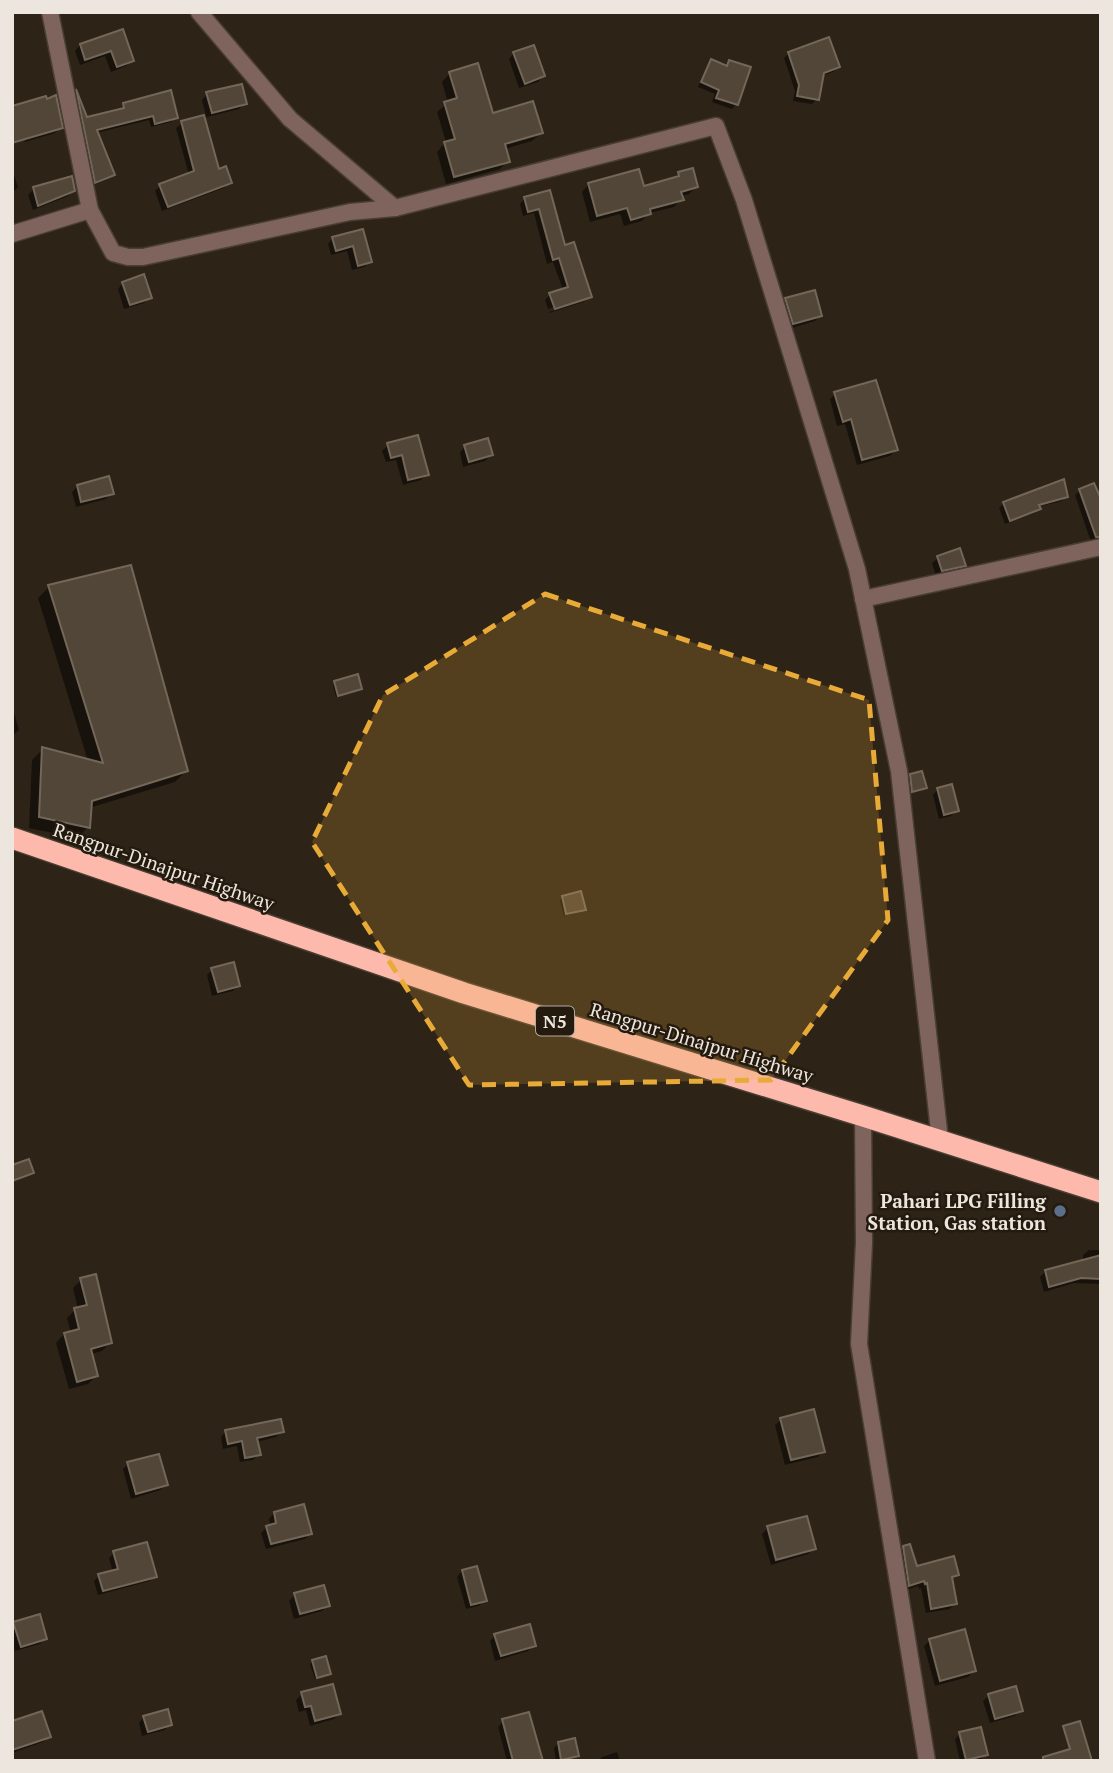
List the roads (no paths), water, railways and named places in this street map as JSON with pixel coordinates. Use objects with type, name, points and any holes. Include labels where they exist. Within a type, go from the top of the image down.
[{"type":"highway","name":"Rangpur-Dinajpur Highway","points":[[12,838],[464,993],[1101,1192]]},
{"type":"street","points":[[50,12],[90,210],[113,253],[128,257],[143,257],[349,212],[395,208],[716,126],[744,200],[857,569],[899,771],[940,1140]]},
{"type":"street","points":[[199,12],[290,119],[395,208]]},
{"type":"street","points":[[12,234],[90,210]]},
{"type":"street","points":[[863,599],[1101,547]]},
{"type":"street","points":[[863,1116],[864,1243],[859,1344],[927,1761]]},
{"type":"place","name":"Pahari LPG Filling Station, Gas station","points":[[1060,1211]]}]
